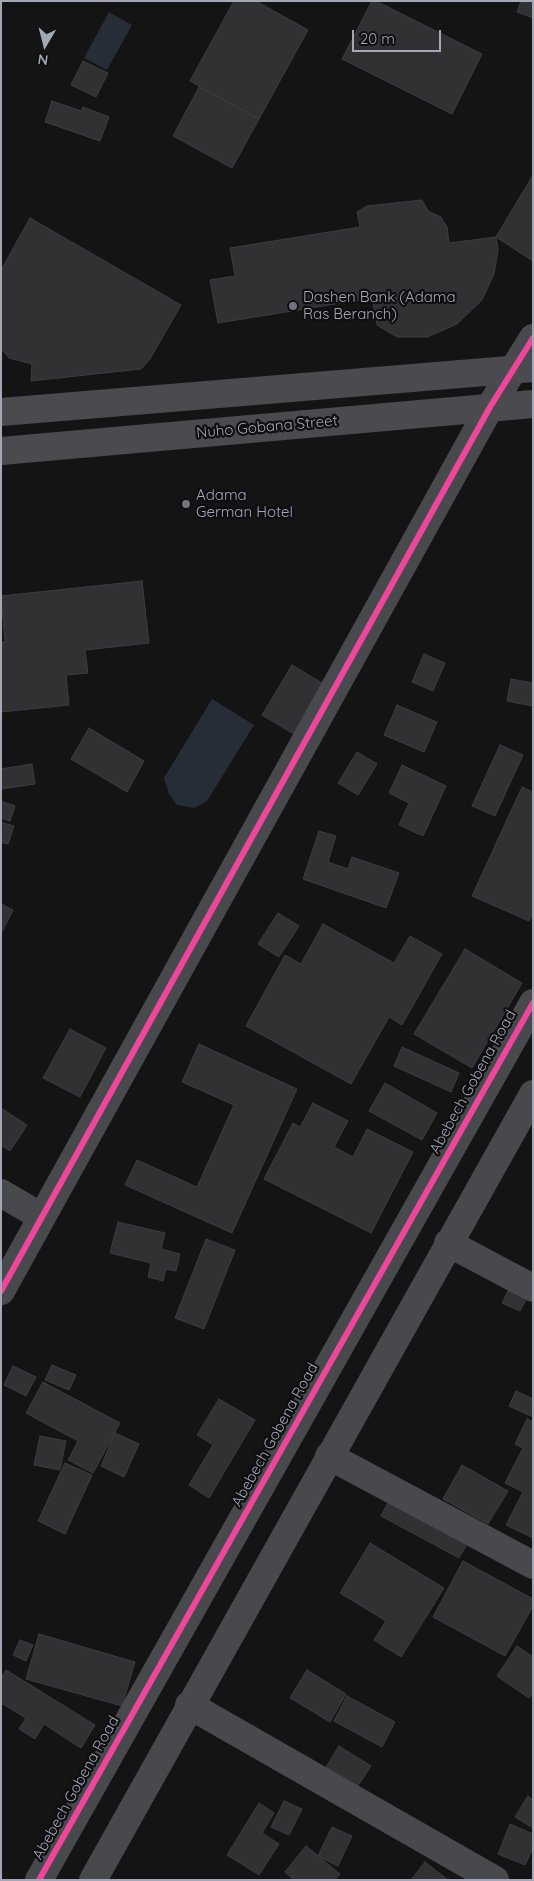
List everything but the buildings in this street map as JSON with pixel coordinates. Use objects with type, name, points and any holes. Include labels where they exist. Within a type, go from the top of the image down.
[{"type":"main road","points":[[1,412],[522,369]]},
{"type":"main road","name":"Nuho Gobana Street","points":[[1,451],[533,404]]},
{"type":"street","points":[[1,1291],[490,407],[522,369],[533,338]]},
{"type":"street","name":"Abebech Gobena Road","points":[[39,1880],[533,1002]]},
{"type":"street","points":[[93,1880],[189,1705],[533,1094]]},
{"type":"street","points":[[1,1193],[42,1217]]},
{"type":"street","points":[[448,1243],[533,1288]]},
{"type":"street","points":[[329,1456],[533,1565]]},
{"type":"street","points":[[189,1705],[495,1880]]},
{"type":"shaded area","points":[[109,12],[132,25],[107,70],[84,58]]},
{"type":"shaded area","points":[[212,699],[254,725],[207,801],[194,808],[177,805],[169,794],[164,778]]},
{"type":"cycle path","points":[[1,1291],[490,407],[533,338]]},
{"type":"cycle path","points":[[39,1880],[533,1003]]},
{"type":"place","name":"Dashen Bank (Adama Ras Beranch)","points":[[293,306]]},
{"type":"place","name":"Adama German Hotel","points":[[186,504]]}]
